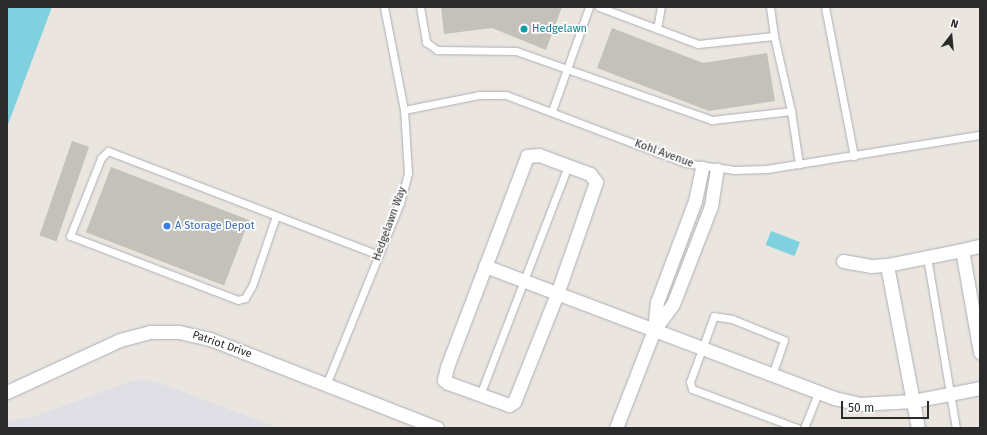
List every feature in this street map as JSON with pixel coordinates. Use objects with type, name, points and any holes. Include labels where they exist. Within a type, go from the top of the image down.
[{"type":"street","points":[[539,155],[590,174],[596,182],[557,294],[514,402],[509,405],[448,383],[444,380],[447,367],[485,266],[527,156],[539,155]]},
{"type":"street","points":[[654,330],[657,302],[695,201],[702,168]]},
{"type":"street","points":[[616,428],[654,330],[673,304],[711,206],[717,169]]},
{"type":"street","points":[[843,261],[871,266],[887,265],[980,246]]},
{"type":"street","points":[[962,250],[980,352]]},
{"type":"street","points":[[887,265],[918,428]]},
{"type":"street","points":[[485,266],[818,393],[859,404],[913,401],[949,392],[980,388]]},
{"type":"street","name":"Patriot Drive","points":[[7,392],[120,340],[143,333],[165,331],[210,339],[437,428]]},
{"type":"lane","name":"Hedgelawn Way","points":[[326,385],[400,203],[408,173],[404,110],[384,7]]},
{"type":"lane","points":[[420,7],[426,42],[437,50],[516,51],[712,120],[791,112]]},
{"type":"lane","points":[[552,111],[590,7]]},
{"type":"lane","points":[[599,7],[698,44],[774,36]]},
{"type":"lane","points":[[657,29],[661,7]]},
{"type":"lane","points":[[770,7],[774,36],[791,112],[799,164]]},
{"type":"lane","points":[[826,7],[854,156]]},
{"type":"lane","name":"Kohl Avenue","points":[[404,110],[493,94],[506,95],[552,111],[684,164],[702,168],[717,169],[767,169],[980,135]]},
{"type":"lane","points":[[276,216],[252,286],[245,298],[238,300],[70,236],[102,158],[108,151],[379,255]]},
{"type":"lane","points":[[480,395],[568,166]]},
{"type":"lane","points":[[927,257],[956,428]]},
{"type":"lane","points":[[772,376],[784,340],[732,319],[714,316],[690,382],[692,389],[797,428]]},
{"type":"lane","points":[[804,428],[818,393]]},
{"type":"shaded area","points":[[138,379],[157,382],[279,428],[7,428],[7,420],[32,417]]},
{"type":"water","points":[[7,7],[52,7],[7,127]]},
{"type":"water","points":[[771,231],[800,242],[795,256],[766,245]]},
{"type":"building","name":"Hedgelawn","points":[[441,7],[562,7],[546,50],[492,28],[444,34]]},
{"type":"building","points":[[612,28],[703,63],[767,53],[775,101],[709,111],[597,68]]},
{"type":"building","points":[[72,141],[89,147],[56,241],[39,236]]},
{"type":"building","name":"A Storage Depot","points":[[111,167],[249,220],[224,285],[86,232]]},
{"type":"place","name":"Hedgelawn","points":[[524,29]]},
{"type":"place","name":"A Storage Depot","points":[[167,226]]}]
